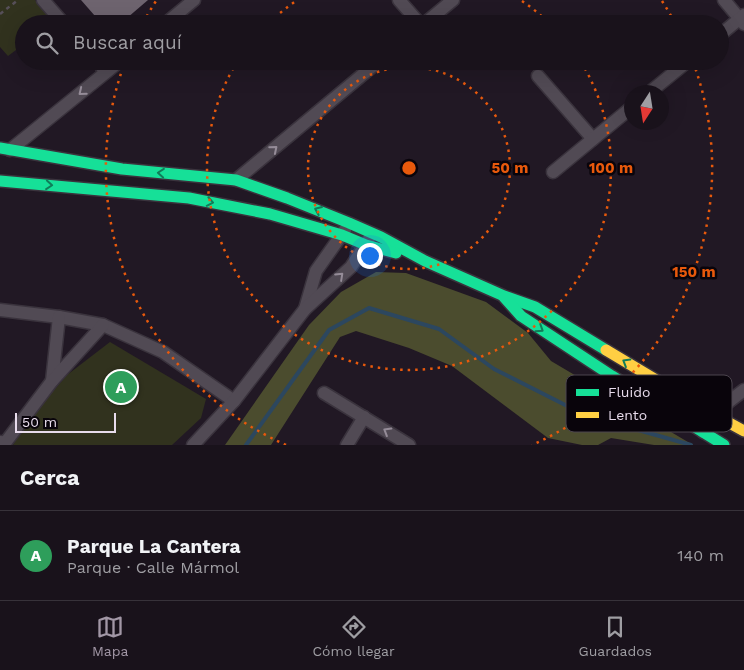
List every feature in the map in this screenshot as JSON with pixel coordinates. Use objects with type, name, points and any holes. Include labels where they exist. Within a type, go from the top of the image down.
[{"type":"street","points":[[44,0],[56,15]]},
{"type":"street","points":[[176,15],[194,0]]},
{"type":"street","points":[[398,0],[412,15]]},
{"type":"street","points":[[435,15],[453,0]]},
{"type":"street","points":[[724,0],[743,19],[729,29]]},
{"type":"street","points":[[5,149],[109,70]]},
{"type":"street","points":[[236,180],[368,70]]},
{"type":"street","points":[[659,85],[677,70]]},
{"type":"street","points":[[538,76],[592,139]]},
{"type":"street","points":[[553,172],[624,113]]},
{"type":"street","points":[[5,149],[122,169],[236,180],[349,223],[425,261],[504,296],[535,307],[648,375]]},
{"type":"street","points":[[0,181],[189,198],[270,214],[366,245],[425,261]]},
{"type":"street","points":[[305,309],[316,272],[349,223]]},
{"type":"street","points":[[193,445],[234,401],[305,309],[351,267],[372,234]]},
{"type":"street","points":[[504,296],[521,316],[610,375]]},
{"type":"street","points":[[0,310],[59,317],[102,325],[163,352],[234,401]]},
{"type":"street","points":[[52,381],[59,317]]},
{"type":"street","points":[[3,442],[52,381],[102,325]]},
{"type":"street","points":[[732,399],[744,390]]},
{"type":"street","points":[[324,393],[409,445]]},
{"type":"street","points":[[347,445],[364,418]]},
{"type":"street","points":[[732,424],[744,431]]},
{"type":"street","points":[[703,432],[724,445]]},
{"type":"path","points":[[0,14],[18,0]]},
{"type":"green space","points":[[0,0],[35,0],[47,15],[15,15],[15,51],[8,56],[0,47]]},
{"type":"green space","points":[[376,272],[406,273],[486,302],[528,333],[551,361],[575,375],[566,375],[566,432],[671,432],[693,445],[654,445],[611,438],[598,445],[582,445],[548,438],[452,366],[409,348],[356,331],[340,337],[271,445],[225,445],[309,325],[341,292]]},
{"type":"green space","points":[[110,342],[206,399],[201,418],[172,445],[13,445],[28,420],[67,375]]},
{"type":"building","points":[[81,0],[148,0],[130,15],[94,15]]},
{"type":"waterway","points":[[246,445],[329,330],[369,308],[439,329],[494,369],[566,405]]},
{"type":"waterway","points":[[645,432],[691,445]]},
{"type":"traffic: fast","points":[[0,148],[122,169],[236,180],[349,223],[381,237],[425,261],[504,296],[535,307],[606,350]]},
{"type":"traffic: fast","points":[[0,181],[189,198],[270,214],[396,253]]},
{"type":"traffic: fast","points":[[504,297],[521,316],[610,375]]},
{"type":"traffic: fast","points":[[703,432],[724,445]]},
{"type":"traffic: slow","points":[[606,350],[648,375]]},
{"type":"traffic: slow","points":[[732,424],[744,431]]},
{"type":"place","name":"Parque La Cantera","points":[[121,387]]}]
